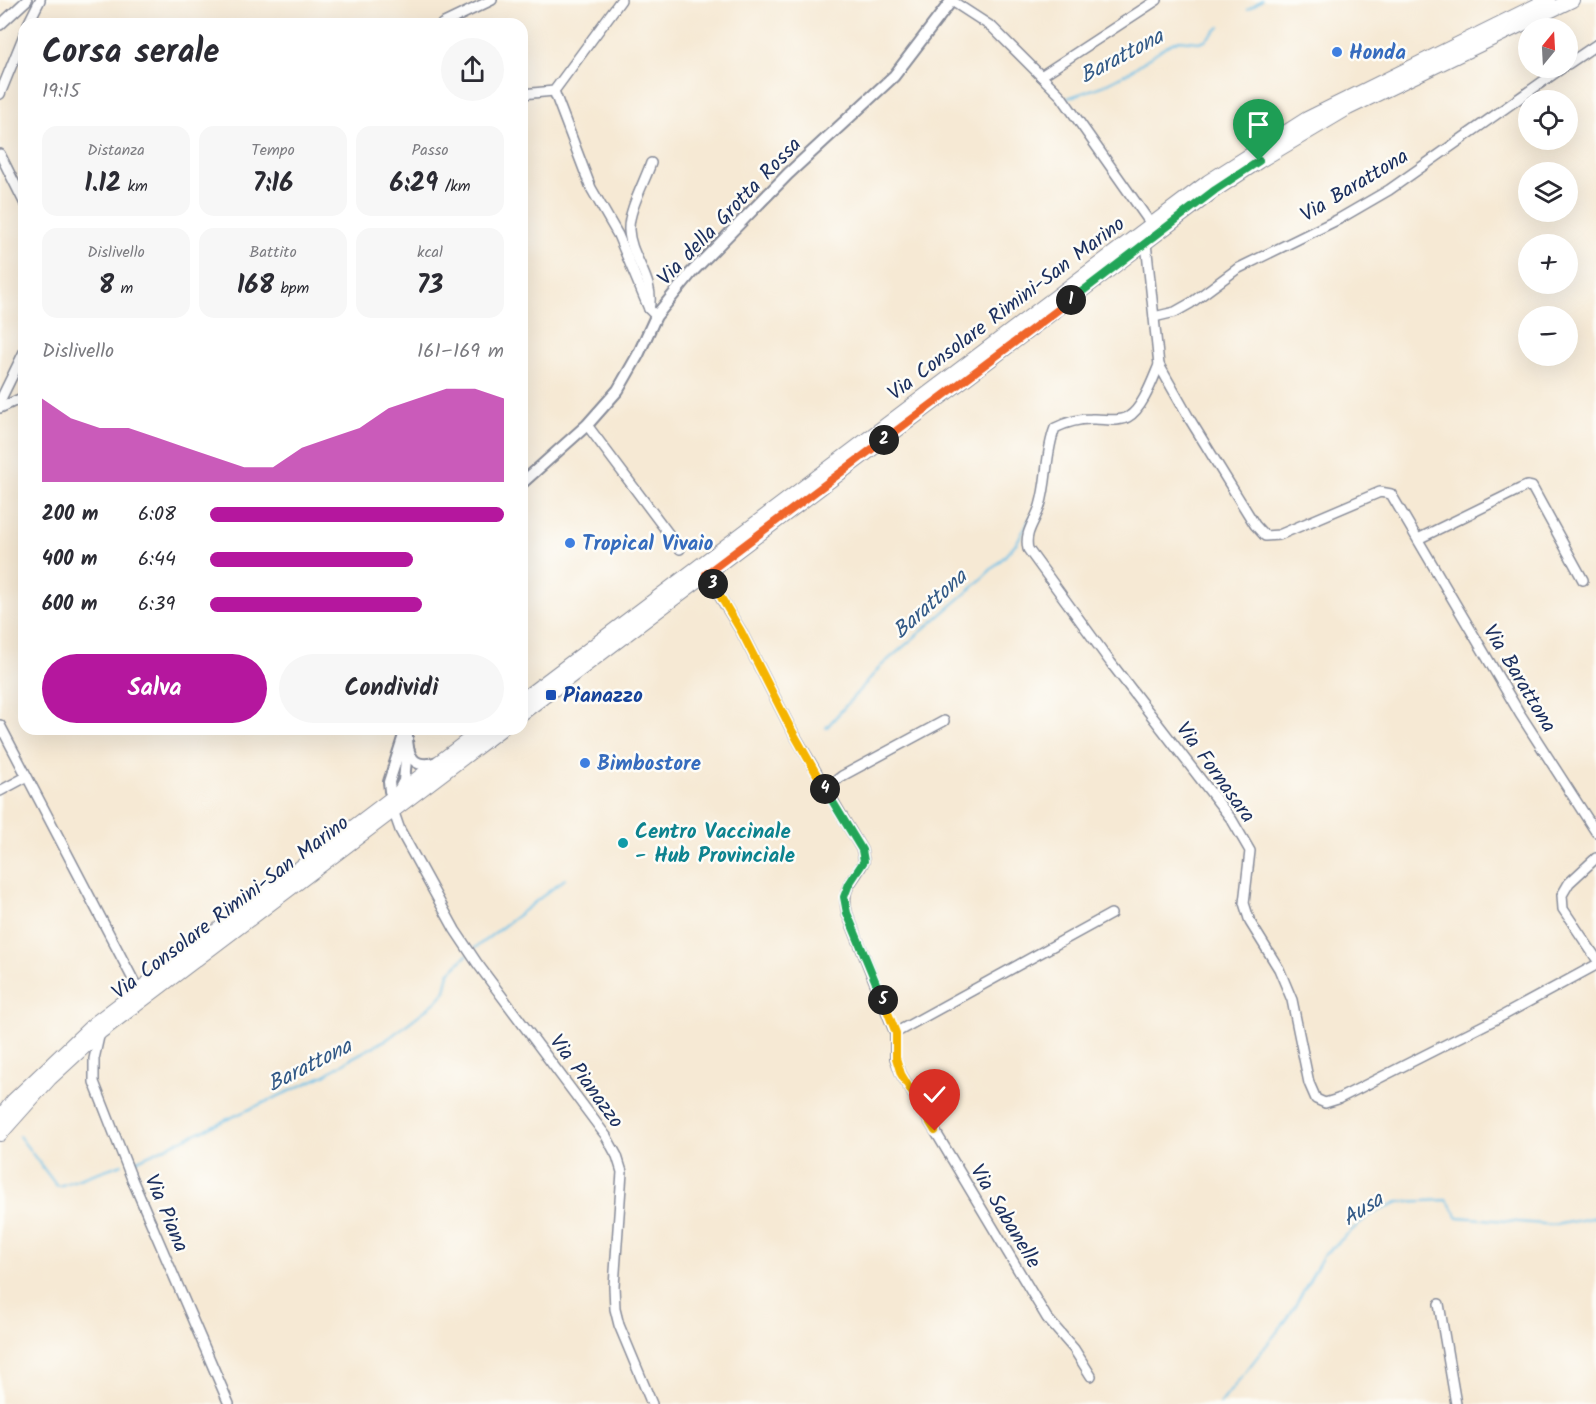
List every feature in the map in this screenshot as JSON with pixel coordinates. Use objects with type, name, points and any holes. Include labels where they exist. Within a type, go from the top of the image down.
[{"type":"main road","name":"Via Consolare Rimini-San Marino","points":[[528,695],[1217,176],[1307,118],[1548,0]]},
{"type":"main road","name":"Via Consolare Rimini-San Marino","points":[[528,708],[1215,190],[1348,108],[1572,0]]},
{"type":"main road","name":"Via Consolare Rimini-San Marino","points":[[0,1134],[50,1078],[100,1032],[393,804],[441,761],[475,735]]},
{"type":"main road","name":"Via Consolare Rimini-San Marino","points":[[0,1118],[13,1101],[94,1024],[138,989],[393,804],[492,735]]},
{"type":"main road","points":[[0,1110],[13,1101]]},
{"type":"street","points":[[0,25],[27,0]]},
{"type":"street","points":[[31,18],[40,0]]},
{"type":"street","points":[[454,18],[492,0]]},
{"type":"street","points":[[528,93],[554,91],[621,0]]},
{"type":"street","points":[[952,0],[992,27],[1060,96],[1151,224],[1146,243]]},
{"type":"street","name":"Via della Grotta Rossa","points":[[528,478],[587,425],[618,390],[638,355],[652,313],[788,174],[894,76],[952,0]]},
{"type":"street","points":[[1041,76],[1157,0]]},
{"type":"street","points":[[1578,57],[1596,45]]},
{"type":"street","points":[[0,94],[18,50]]},
{"type":"street","name":"Via Barattona","points":[[1154,317],[1175,312],[1237,269],[1339,219],[1389,190],[1548,78]]},
{"type":"street","points":[[554,91],[591,188],[618,235],[652,313]]},
{"type":"street","points":[[0,154],[18,190]]},
{"type":"street","points":[[651,164],[629,228],[631,240],[652,297],[652,313]]},
{"type":"street","name":"Via Barattona","points":[[1146,243],[1159,365],[1255,525],[1265,536],[1279,535],[1380,492],[1390,494],[1520,714],[1596,832]]},
{"type":"street","points":[[0,401],[18,364]]},
{"type":"street","name":"Via Fornasara","points":[[1159,365],[1140,404],[1128,417],[1068,421],[1055,428],[1050,441],[1040,505],[1026,540],[1028,549],[1111,663],[1232,820],[1250,851],[1244,903],[1250,922],[1279,969],[1292,1000],[1309,1083],[1316,1099],[1325,1103],[1338,1099],[1504,1015],[1596,965]]},
{"type":"street","points":[[0,408],[18,400]]},
{"type":"street","points":[[587,425],[680,549]]},
{"type":"street","points":[[1418,539],[1527,486],[1532,488],[1583,580]]},
{"type":"street","name":"Via Sabanelle","points":[[706,574],[741,631],[790,727],[862,850],[864,861],[849,884],[844,897],[847,913],[896,1033],[896,1058],[901,1074],[1047,1318],[1074,1349],[1091,1376]]},
{"type":"street","points":[[825,789],[842,777],[944,721]]},
{"type":"street","name":"Via Consolare Rimini-San Marino","points":[[0,725],[138,989]]},
{"type":"street","points":[[393,804],[389,782],[404,735]]},
{"type":"street","points":[[393,804],[404,781],[406,735]]},
{"type":"street","points":[[407,749],[415,762],[423,765],[441,761]]},
{"type":"street","points":[[0,790],[26,777]]},
{"type":"street","name":"Via Pianazzo","points":[[393,804],[400,830],[461,939],[606,1136],[617,1156],[622,1172],[614,1286],[615,1310],[652,1404]]},
{"type":"street","points":[[1596,858],[1569,883],[1562,895],[1563,909],[1596,958]]},
{"type":"street","points":[[896,1033],[1111,914]]},
{"type":"street","name":"Via Piana","points":[[100,1032],[94,1059],[94,1082],[132,1179],[229,1404]]},
{"type":"street","points":[[1439,1304],[1456,1404]]},
{"type":"waterway","name":"Barattona","points":[[1248,9],[1262,0]]},
{"type":"waterway","name":"Barattona","points":[[1068,98],[1102,86],[1129,72],[1166,46],[1179,40],[1199,42],[1205,40],[1220,27]]},
{"type":"waterway","name":"Barattona","points":[[826,728],[881,666],[973,587],[1004,557],[1017,542],[1032,515]]},
{"type":"waterway","name":"Barattona","points":[[475,948],[565,879]]},
{"type":"waterway","name":"Barattona","points":[[133,1162],[325,1075],[389,1038],[437,1001],[445,991],[449,973],[467,955]]},
{"type":"waterway","name":"Barattona","points":[[19,1136],[59,1186],[122,1164]]},
{"type":"waterway","name":"Ausa","points":[[1220,1404],[1288,1318],[1323,1256],[1368,1216],[1398,1202],[1447,1200],[1458,1217],[1555,1225],[1596,1217]]},
{"type":"place","name":"Honda","points":[[1337,52]]},
{"type":"place","name":"Tropical Vivaio","points":[[570,543]]},
{"type":"place","name":"Pianazzo","points":[[551,695]]},
{"type":"place","name":"Bimbostore","points":[[585,763]]},
{"type":"place","name":"Centro Vaccinale - Hub Provinciale","points":[[623,843]]},
{"type":"route","points":[[935,1131],[901,1074],[896,1058],[896,1033],[847,913],[844,897],[849,884],[861,869],[864,861],[862,850],[790,727],[718,590],[706,574],[1215,190],[1259,161]]}]
